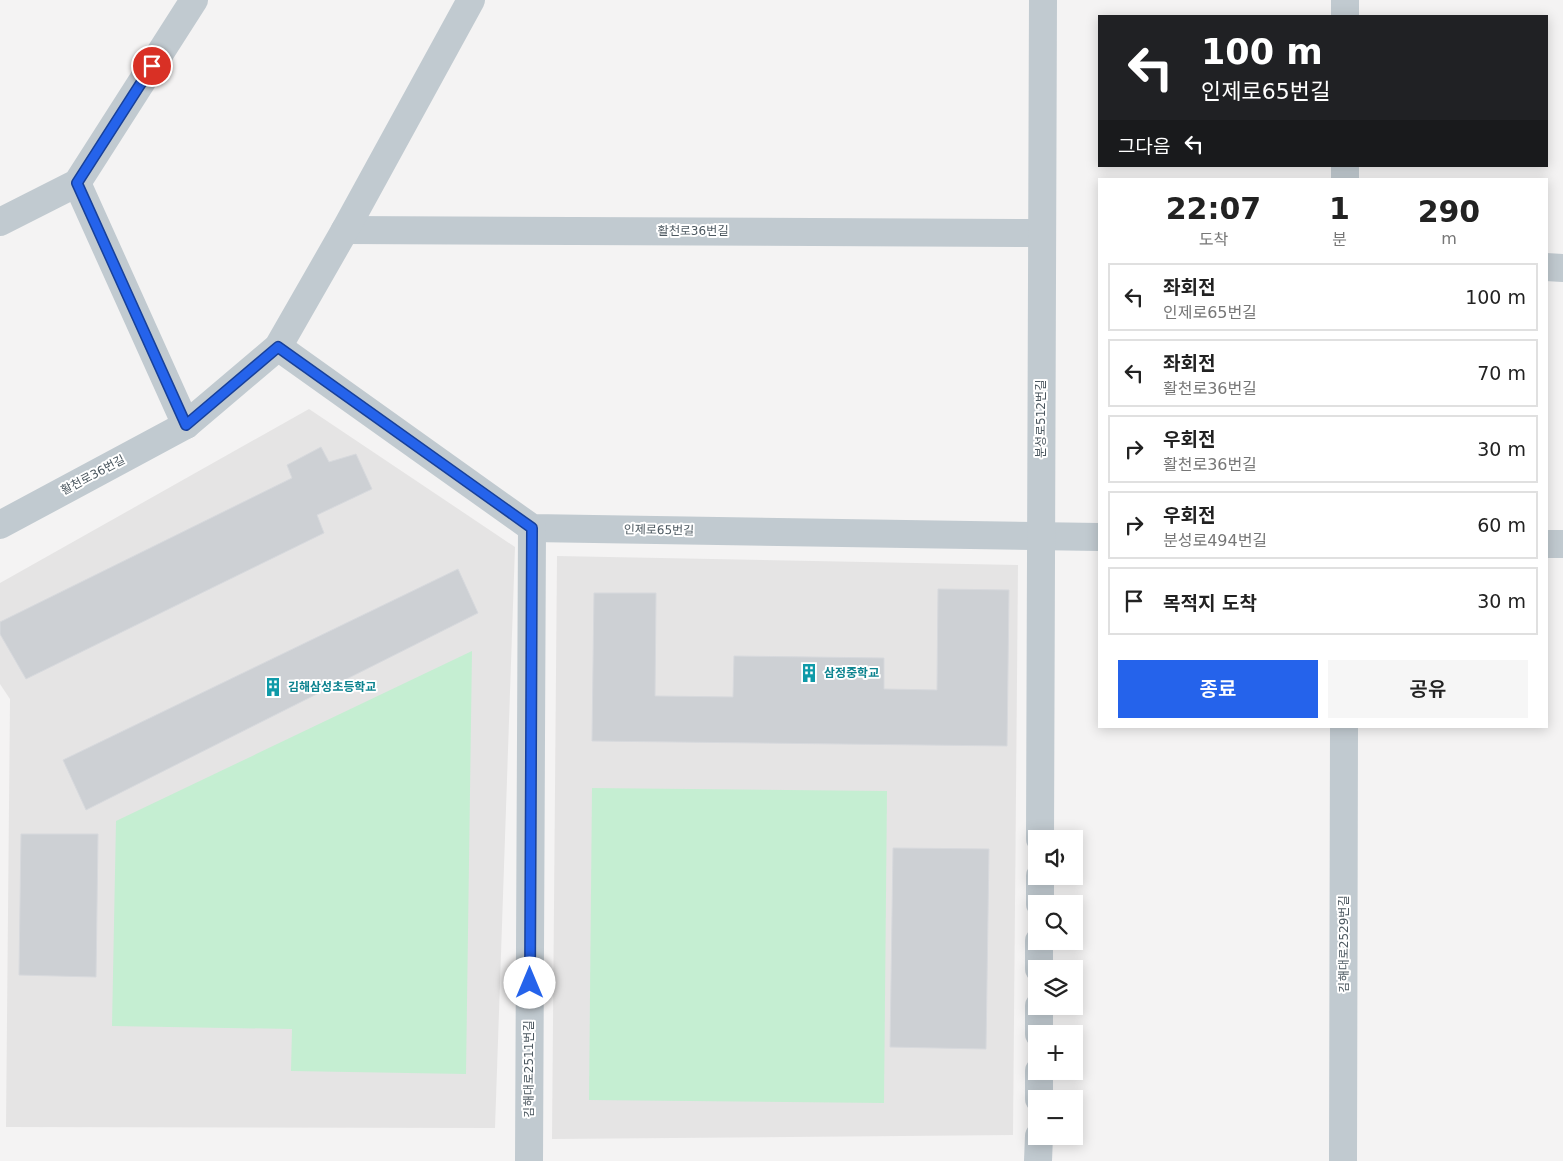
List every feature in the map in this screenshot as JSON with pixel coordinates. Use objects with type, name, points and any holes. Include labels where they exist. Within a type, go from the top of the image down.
[{"type":"street","points":[[0,222],[77,183],[194,0]]},
{"type":"street","name":"활천로36번길","points":[[0,525],[186,425],[278,347],[345,230],[470,0]]},
{"type":"street","name":"분성로512번길","points":[[1040,830],[1043,0]]},
{"type":"street","points":[[1345,15],[1346,0]]},
{"type":"street","points":[[77,183],[186,425]]},
{"type":"street","name":"활천로36번길","points":[[345,230],[1042,233]]},
{"type":"street","points":[[1548,267],[1563,268]]},
{"type":"street","points":[[278,347],[532,528]]},
{"type":"street","name":"인제로65번길","points":[[532,528],[1098,537]]},
{"type":"street","name":"김해대로2511번길","points":[[529,1161],[532,528]]},
{"type":"street","points":[[1548,544],[1563,544]]},
{"type":"street","name":"김해대로2529번길","points":[[1343,1161],[1344,728]]},
{"type":"street","points":[[1038,1161],[1039,1145]]},
{"type":"shaded area","points":[[309,409],[515,547],[495,1128],[6,1127],[10,699],[0,684],[0,583]]},
{"type":"shaded area","points":[[557,556],[1018,565],[1013,1135],[552,1139]]},
{"type":"green space","points":[[472,651],[466,1074],[291,1071],[292,1029],[112,1026],[116,821]]},
{"type":"green space","points":[[592,788],[887,791],[884,1103],[589,1100]]},
{"type":"building","points":[[321,447],[329,462],[356,454],[372,489],[317,515],[324,533],[26,679],[0,634],[0,622],[292,478],[287,465]]},
{"type":"building","name":"김해삼성초등학교","points":[[458,569],[478,613],[86,810],[63,760]]},
{"type":"building","name":"삼정중학교","points":[[938,589],[1009,590],[1007,746],[592,741],[594,593],[656,593],[655,696],[733,697],[734,656],[884,658],[884,689],[937,690]]},
{"type":"building","points":[[21,834],[98,834],[96,977],[19,975]]},
{"type":"building","points":[[893,848],[989,849],[986,1049],[890,1047]]},
{"type":"place","name":"삼정중학교","points":[[809,673]]},
{"type":"place","name":"김해삼성초등학교","points":[[273,687]]},
{"type":"route","points":[[152,66],[77,183],[186,425],[278,347],[532,528],[530,983]]}]
